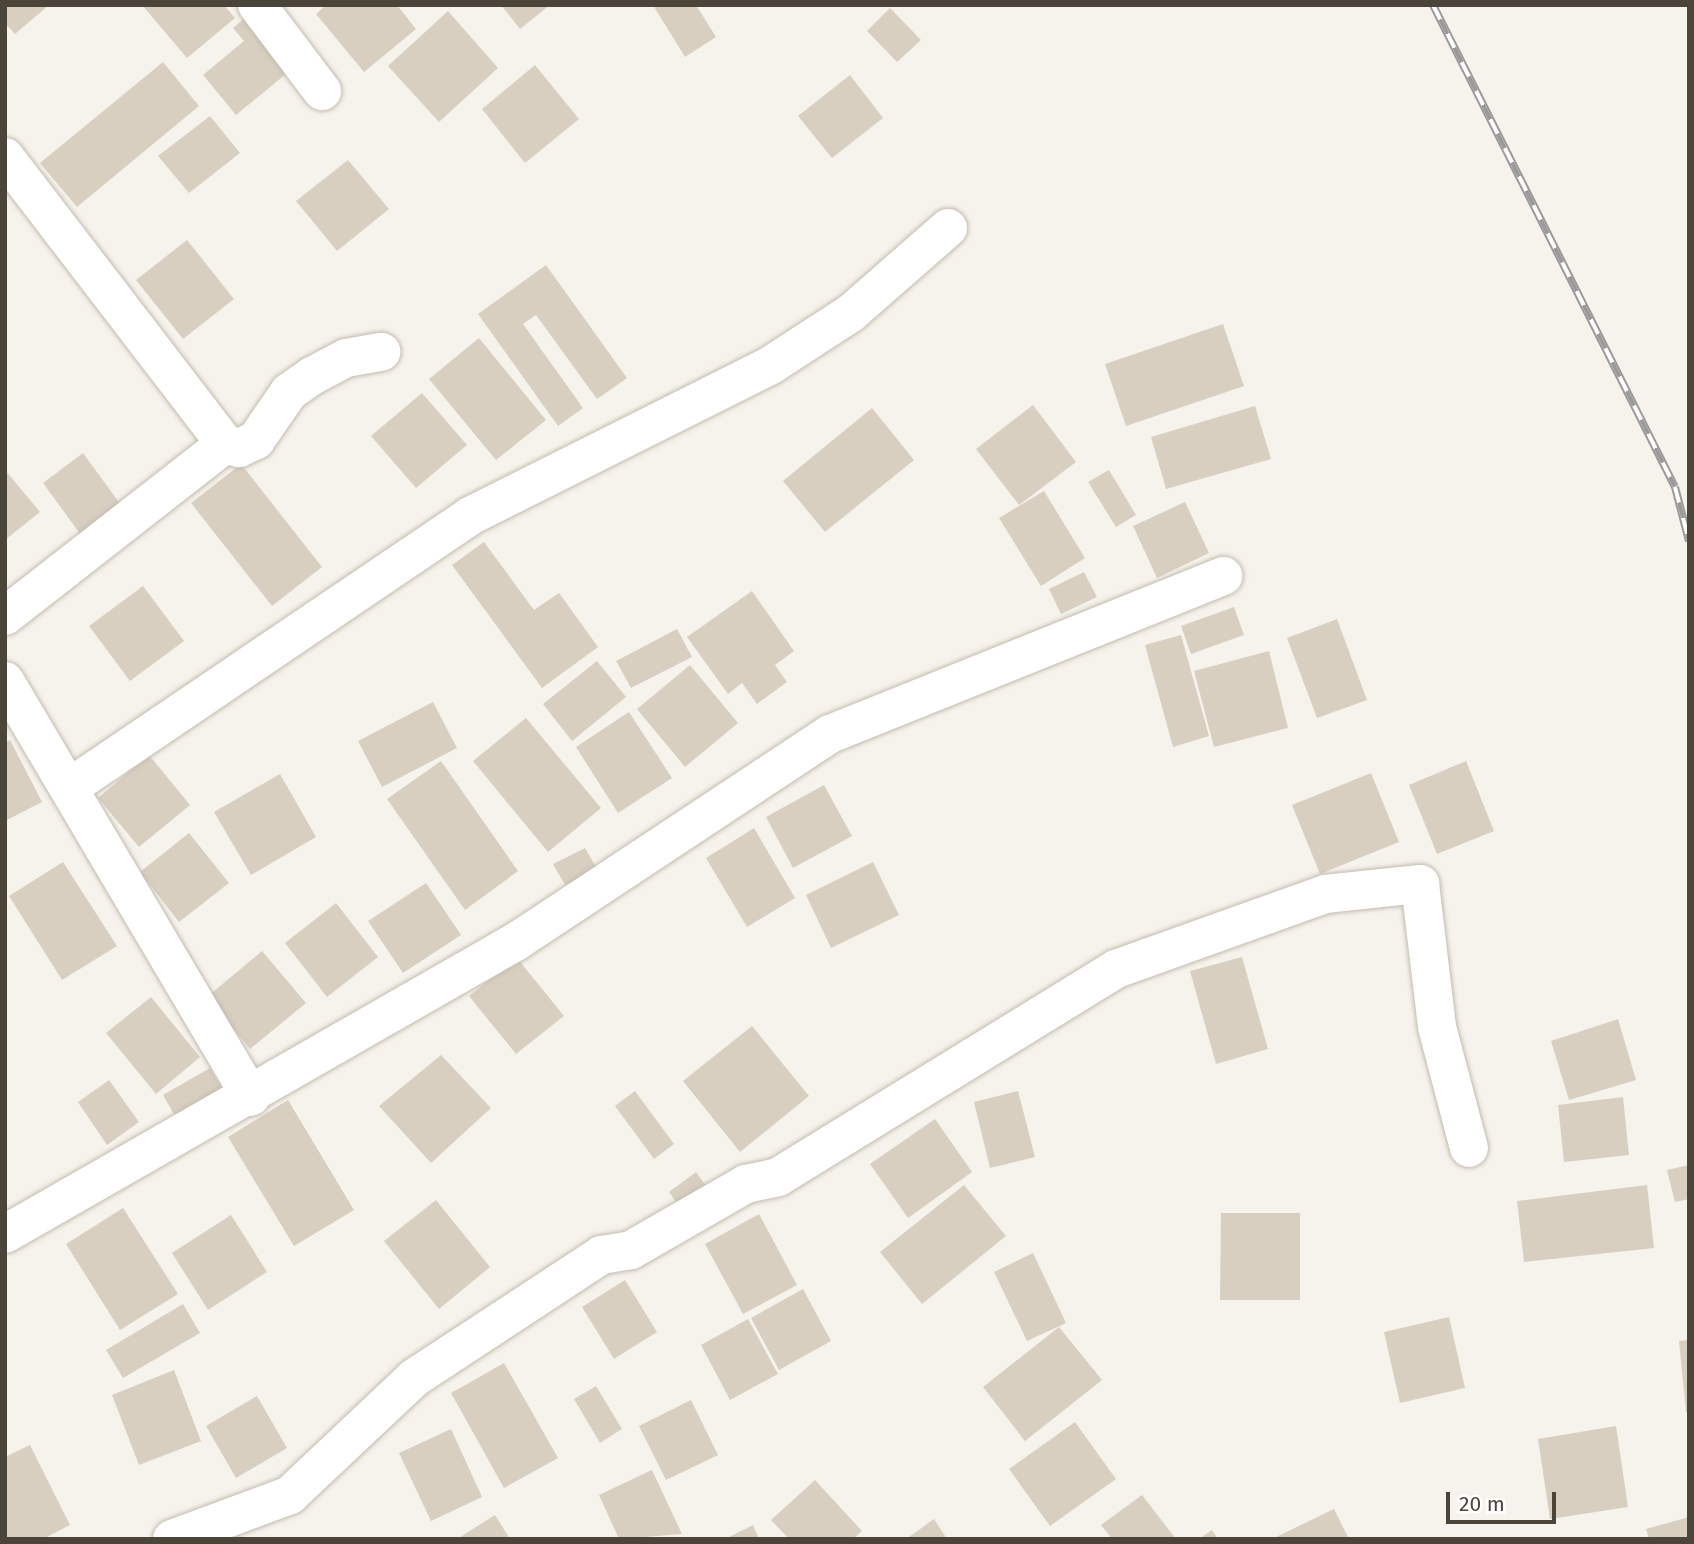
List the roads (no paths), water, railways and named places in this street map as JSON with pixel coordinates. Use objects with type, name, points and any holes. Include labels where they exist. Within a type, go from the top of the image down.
[{"type":"street","points":[[257,5],[321,91]]},
{"type":"street","points":[[10,174],[225,444],[239,448],[256,440],[289,392],[312,376],[346,358],[382,352]]},
{"type":"street","points":[[70,787],[470,516],[771,365],[851,313],[948,228]]},
{"type":"street","points":[[5,615],[225,444]]},
{"type":"street","points":[[5,1234],[251,1097],[517,941],[830,734],[1223,576]]},
{"type":"street","points":[[5,681],[251,1097]]},
{"type":"street","points":[[172,1539],[290,1495],[414,1378],[601,1255],[631,1250],[746,1184],[778,1177],[1116,969],[1325,894],[1420,884],[1437,1027],[1469,1148]]},
{"type":"railway","points":[[1433,5],[1675,487],[1689,541]]}]
